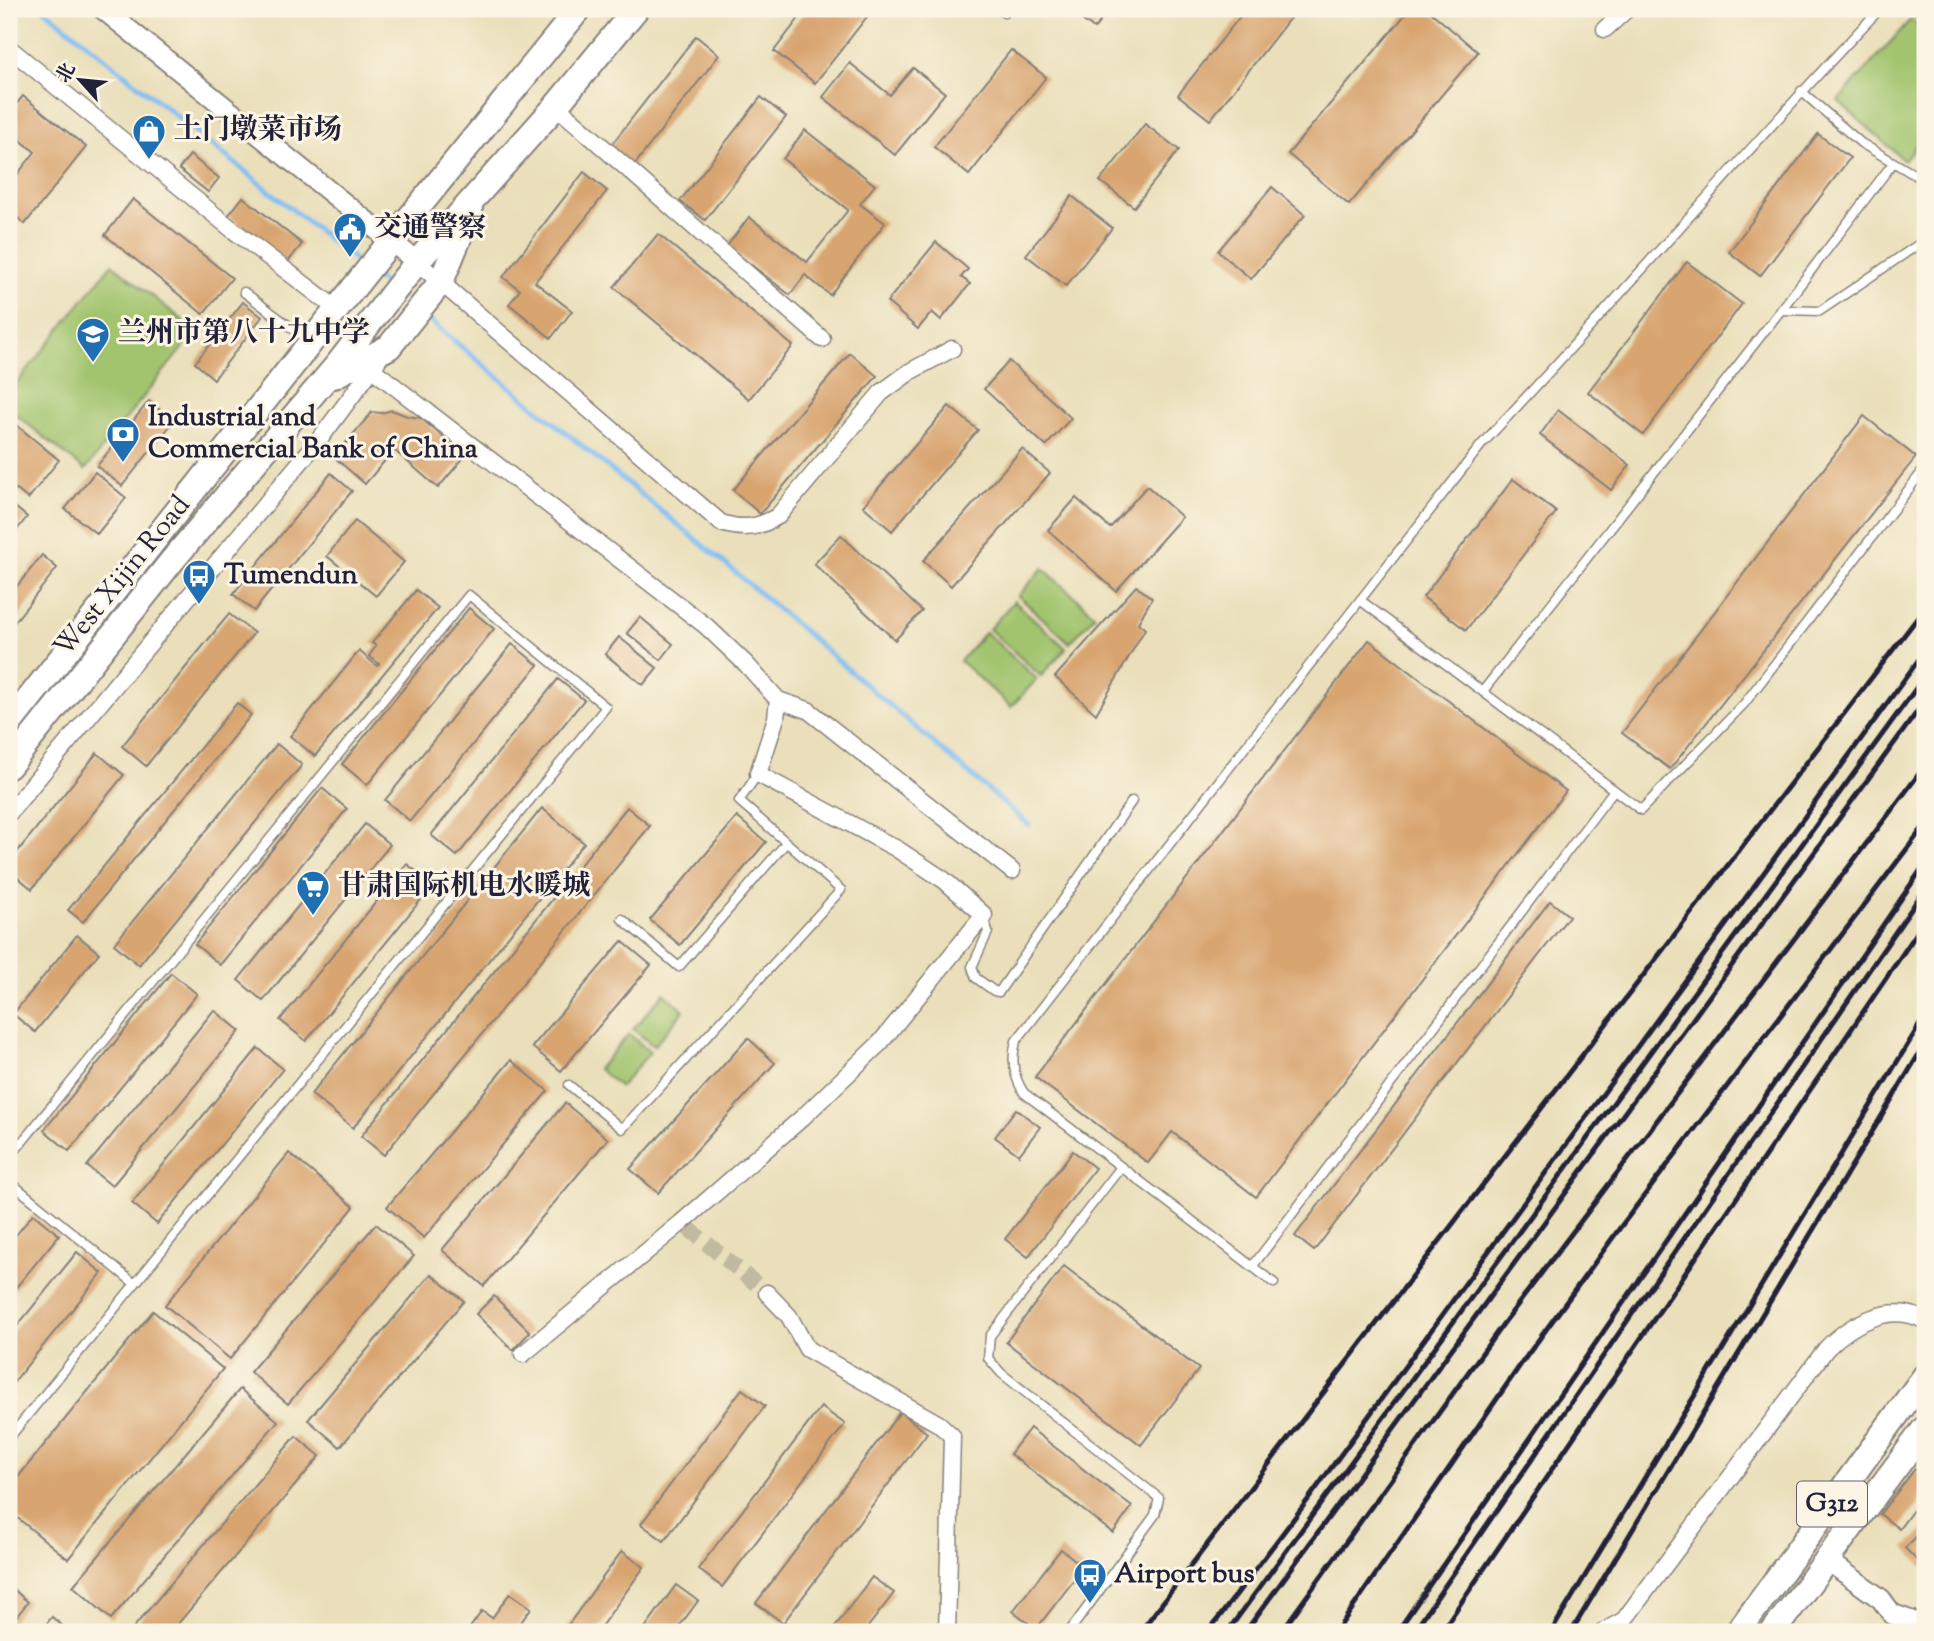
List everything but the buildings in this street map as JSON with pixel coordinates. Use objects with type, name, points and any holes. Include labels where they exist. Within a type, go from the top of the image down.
[{"type":"main road","name":"West Xijin Road","points":[[9,724],[579,9]]},
{"type":"main road","name":"West Xijin Road","points":[[9,766],[171,562],[324,382],[412,267],[556,106],[636,9]]},
{"type":"main road","points":[[324,382],[389,347],[441,282],[477,194]]},
{"type":"main road","name":"G312","points":[[1738,1632],[1925,1376]]},
{"type":"main road","name":"G312","points":[[1773,1632],[1925,1428]]},
{"type":"street","points":[[103,9],[387,247],[412,267],[441,282],[721,523],[736,527],[758,526],[778,516],[881,393],[911,371],[952,349]]},
{"type":"street","points":[[1605,29],[1627,9]]},
{"type":"street","points":[[9,48],[233,230],[343,302]]},
{"type":"street","points":[[556,106],[822,339]]},
{"type":"street","points":[[9,813],[322,436],[389,347]]},
{"type":"street","points":[[372,369],[706,626],[778,699],[808,710],[1013,871]]},
{"type":"street","points":[[523,1354],[685,1225],[802,1118],[880,1042],[984,915],[944,880],[897,849],[758,774],[776,718],[778,699]]},
{"type":"street","points":[[767,1293],[789,1316],[807,1349],[939,1424],[952,1436],[947,1632]]},
{"type":"street","points":[[1603,1632],[1624,1620],[1836,1339],[1860,1323],[1886,1315],[1913,1313],[1925,1321]]},
{"type":"street","points":[[1827,1560],[1881,1599],[1892,1614],[1925,1626]]},
{"type":"lane","points":[[1274,1283],[1024,1093],[1014,1073],[1013,1052],[1016,1041],[1482,444],[1550,373],[1801,91],[1880,9]]},
{"type":"lane","points":[[1917,9],[1925,16]]},
{"type":"lane","points":[[1801,91],[1861,143],[1925,181]]},
{"type":"lane","points":[[1483,691],[1893,163]]},
{"type":"lane","points":[[1781,310],[1820,311],[1925,240]]},
{"type":"lane","points":[[244,292],[311,343]]},
{"type":"lane","points":[[1360,600],[1642,810],[1744,704],[1925,468]]},
{"type":"lane","points":[[9,1158],[469,595],[606,707],[9,1438]]},
{"type":"lane","points":[[569,1085],[622,1129],[841,890],[739,801],[758,774]]},
{"type":"lane","points":[[1252,1267],[1614,790]]},
{"type":"lane","points":[[984,915],[988,932],[972,967],[976,978],[999,992],[1132,801]]},
{"type":"lane","points":[[622,919],[679,967],[786,844]]},
{"type":"lane","points":[[1069,1632],[1155,1515],[1159,1498],[1001,1373],[988,1358],[990,1336],[1121,1167]]},
{"type":"lane","points":[[9,1181],[135,1284]]},
{"type":"green space","points":[[1911,19],[1925,32],[1925,135],[1904,160],[1838,101]]},
{"type":"green space","points":[[112,264],[196,331],[85,470],[9,409],[9,393]]},
{"type":"green space","points":[[1043,568],[1095,615],[1070,643],[1018,596]]},
{"type":"green space","points":[[1014,601],[1066,648],[1041,676],[989,629]]},
{"type":"green space","points":[[985,632],[1037,679],[1011,707],[960,661]]},
{"type":"green space","points":[[664,993],[684,1010],[654,1046],[633,1029]]},
{"type":"green space","points":[[629,1034],[650,1052],[620,1087],[598,1069]]},
{"type":"waterway","points":[[44,9],[361,265]]},
{"type":"waterway","points":[[372,273],[388,287]]},
{"type":"waterway","points":[[423,315],[722,561],[1029,825]]},
{"type":"tunnel","points":[[688,1228],[767,1293]]},
{"type":"railway","points":[[1140,1632],[1925,608]]},
{"type":"railway","points":[[1208,1632],[1307,1501],[1925,651]]},
{"type":"railway","points":[[1227,1632],[1925,676]]},
{"type":"railway","points":[[1245,1632],[1925,701]]},
{"type":"railway","points":[[1281,1632],[1503,1324],[1925,766]]},
{"type":"railway","points":[[1336,1632],[1521,1364],[1622,1225],[1925,825]]},
{"type":"railway","points":[[1397,1632],[1925,864]]},
{"type":"railway","points":[[1413,1632],[1925,889]]},
{"type":"railway","points":[[1441,1632],[1925,921]]},
{"type":"railway","points":[[1551,1632],[1925,1016]]},
{"type":"railway","points":[[1571,1632],[1925,1044]]},
{"type":"place","name":"土门墩菜市场","points":[[149,161]]},
{"type":"place","name":"交通警察","points":[[350,259]]},
{"type":"place","name":"兰州市第八十九中学","points":[[93,364]]},
{"type":"place","name":"Industrial and Commercial Bank of China","points":[[123,464]]},
{"type":"place","name":"Tumendun","points":[[199,606]]},
{"type":"place","name":"甘肃国际机电水暖城","points":[[313,917]]},
{"type":"place","name":"Airport bus","points":[[1090,1605]]}]
